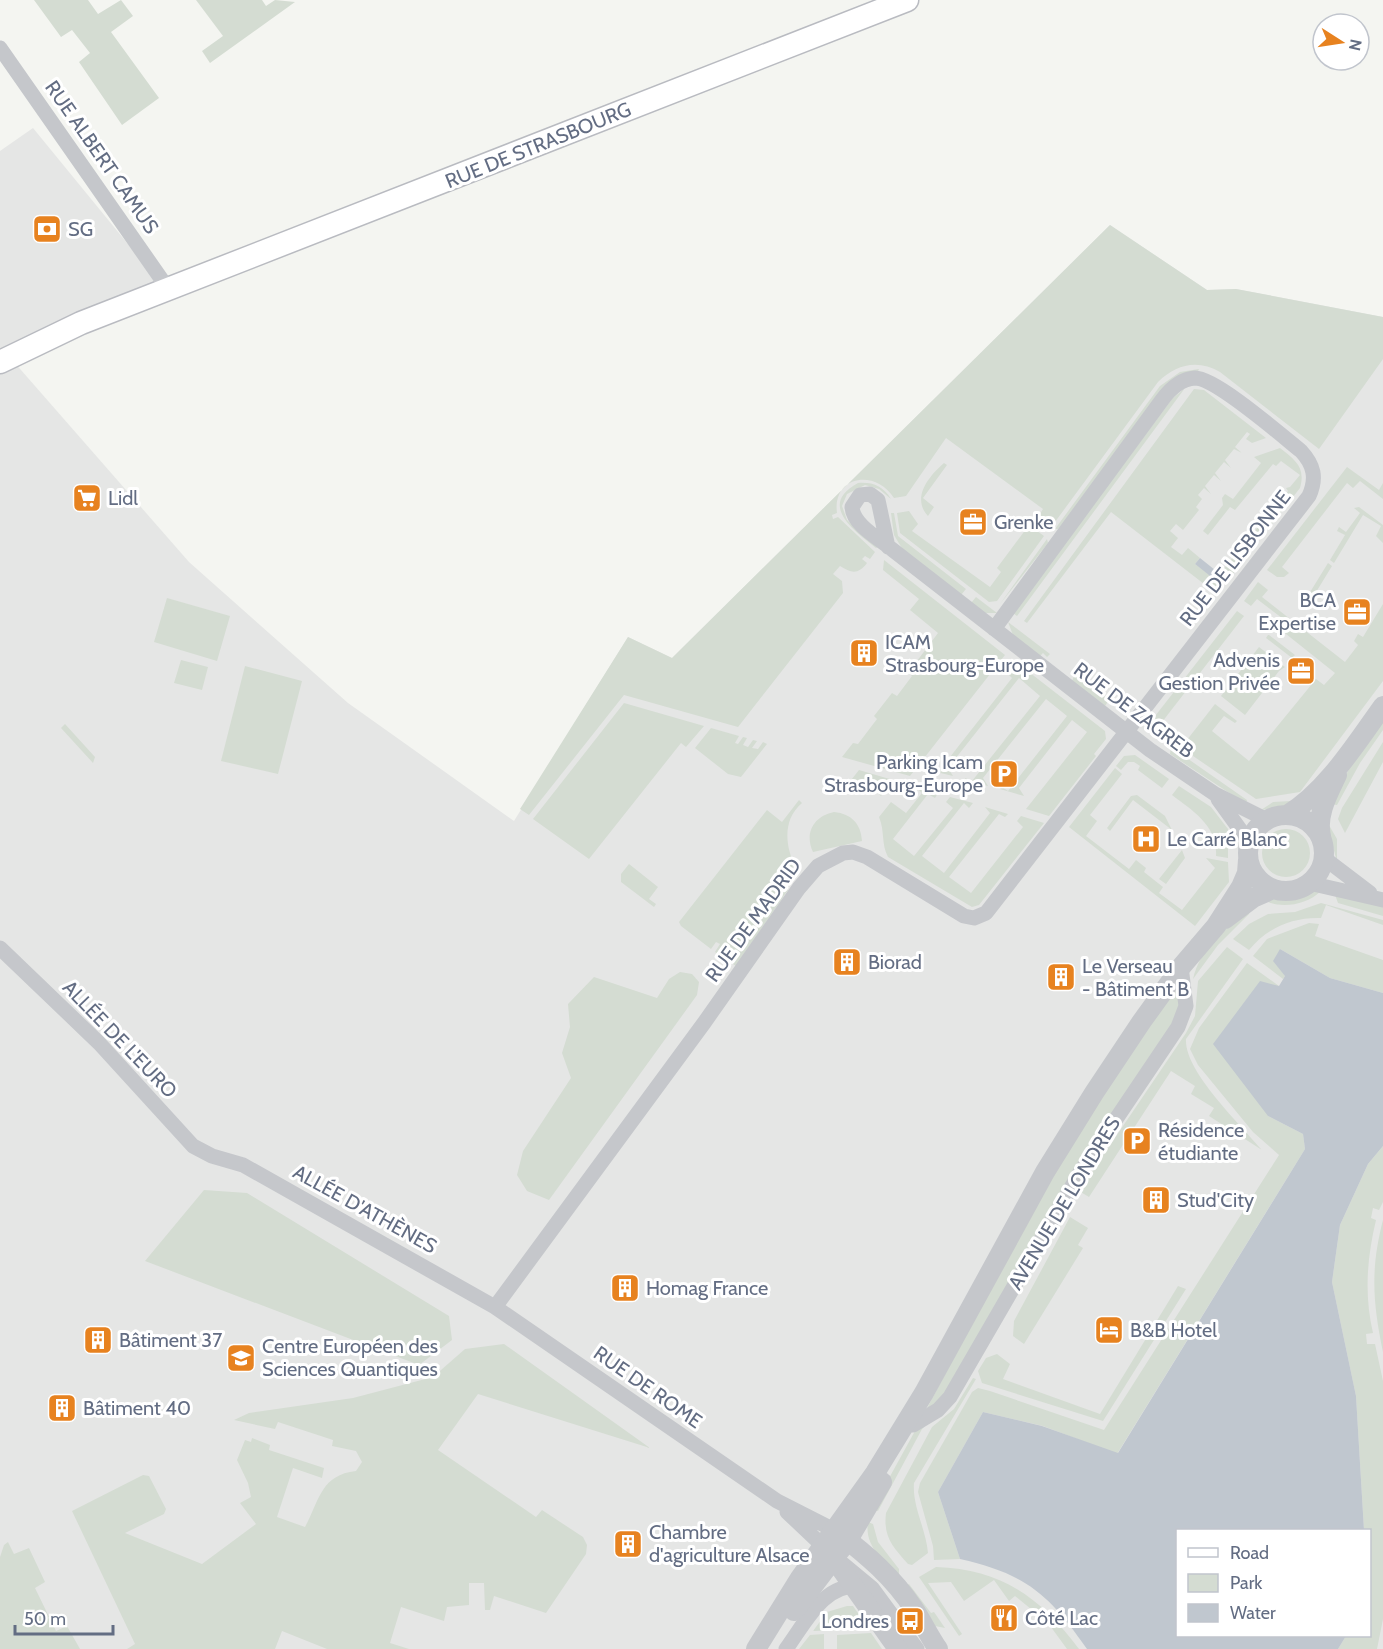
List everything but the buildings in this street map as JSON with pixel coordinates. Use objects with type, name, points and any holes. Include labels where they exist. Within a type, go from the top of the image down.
[{"type":"main road","name":"RUE DE STRASBOURG","points":[[0,362],[81,323],[907,0]]},
{"type":"street","name":"RUE ALBERT CAMUS","points":[[0,48],[169,290]]},
{"type":"street","name":"RUE DE LISBONNE","points":[[994,629],[1172,388],[1192,379],[1206,380],[1215,384],[1301,451],[1311,464],[1314,481],[1309,496],[1127,732]]},
{"type":"street","name":"RUE DE ZAGREB","points":[[888,547],[1127,732],[1215,794],[1267,819]]},
{"type":"street","points":[[1342,761],[1319,821],[1324,858],[1317,876],[1310,884],[1292,891],[1273,889],[1257,878],[1249,851],[1253,833],[1267,819],[1287,815],[1307,801],[1342,761],[1383,706]]},
{"type":"street","name":"RUE DE MADRID","points":[[495,1307],[815,869],[831,857],[853,852],[875,861],[964,915],[974,918],[983,916],[1127,732]]},
{"type":"street","name":"RUE DE ZAGREB","points":[[1215,794],[1249,851]]},
{"type":"street","points":[[1287,815],[1305,820],[1321,836]]},
{"type":"street","name":"AVENUE DE LONDRES","points":[[835,1543],[924,1393],[1045,1172],[1118,1057],[1181,967],[1216,926],[1245,880],[1249,851]]},
{"type":"street","points":[[1324,858],[1380,899]]},
{"type":"street","points":[[1310,884],[1380,899]]},
{"type":"street","name":"AVENUE DE LONDRES","points":[[1216,926],[1253,898],[1273,889]]},
{"type":"street","name":"ALLÉE DE L'EURO","points":[[0,948],[99,1043],[182,1136],[193,1146],[212,1156]]},
{"type":"street","name":"AVENUE DE LONDRES","points":[[913,1425],[938,1410],[950,1397],[1078,1174],[1178,1027],[1186,1006],[1181,967]]},
{"type":"street","name":"ALLÉE D'ATHÈNES","points":[[212,1156],[243,1165],[495,1307]]},
{"type":"street","name":"RUE DE ROME","points":[[495,1307],[835,1543]]},
{"type":"street","name":"AVENUE DE LONDRES","points":[[835,1543],[913,1425],[924,1393]]},
{"type":"street","points":[[835,1543],[863,1586],[898,1649]]},
{"type":"street","points":[[756,1649],[835,1543]]},
{"type":"street","points":[[765,1649],[835,1543]]},
{"type":"street","points":[[835,1543],[870,1556],[915,1611],[924,1630],[938,1649]]},
{"type":"street","points":[[786,1649],[824,1597],[863,1586]]},
{"type":"street","points":[[863,1586],[917,1649]]},
{"type":"shaded area","points":[[33,128],[159,282],[14,362],[189,562],[348,703],[514,821],[628,637],[672,658],[1110,225],[1207,290],[1236,289],[1383,317],[1383,1649],[0,1649],[0,151]]},
{"type":"green space","points":[[34,0],[88,0],[98,14],[121,0],[133,16],[111,32],[159,98],[122,125],[79,62],[90,53],[72,30],[61,37]]},
{"type":"green space","points":[[196,0],[262,0],[266,6],[275,0],[295,2],[210,63],[202,51],[223,36]]},
{"type":"green space","points":[[1110,225],[1207,290],[1236,289],[1383,317],[1383,359],[1319,449],[1220,372],[1204,366],[1188,365],[1172,371],[1158,382],[1052,526],[1038,517],[1043,509],[946,438],[906,496],[894,498],[876,482],[856,480],[848,484]]},
{"type":"green space","points":[[1199,369],[1193,371],[1058,529],[1055,529],[1160,386],[1180,372]]},
{"type":"green space","points":[[1185,388],[1017,616],[1013,613],[1172,399]]},
{"type":"green space","points":[[1194,389],[1204,390],[1266,438],[1252,443],[1246,439],[1250,434],[1247,432],[1235,447],[1242,453],[1234,449],[1225,460],[1231,468],[1224,462],[1215,473],[1221,481],[1214,475],[1205,486],[1211,494],[1204,488],[1198,495],[1202,499],[1196,507],[1199,510],[1183,530],[1176,524],[1170,531],[1178,538],[1171,547],[1182,555],[1188,548],[1200,558],[1195,564],[1219,582],[1226,574],[1222,571],[1234,556],[1237,557],[1271,508],[1274,510],[1288,491],[1286,488],[1290,487],[1300,475],[1281,461],[1276,466],[1273,464],[1235,510],[1230,507],[1208,535],[1203,531],[1223,505],[1222,498],[1225,494],[1233,499],[1261,463],[1254,457],[1280,448],[1295,460],[1300,469],[1302,475],[1300,488],[1217,594],[1111,512],[1027,623],[1024,621]]},
{"type":"green space","points":[[944,463],[947,465],[923,498],[934,507],[928,516],[921,502],[924,488]]},
{"type":"green space","points":[[1347,467],[1379,490],[1383,483],[1383,499],[1360,481],[1353,488],[1347,483],[1282,567],[1289,573],[1284,577],[1277,577],[1267,570]]},
{"type":"green space","points":[[858,483],[877,486],[891,499],[879,489],[865,485],[847,494],[842,506],[847,520],[878,547],[876,548],[850,526],[840,509],[841,500],[846,491]]},
{"type":"green space","points":[[842,490],[837,501],[837,513],[832,515],[833,519],[838,517],[875,552],[870,559],[865,556],[862,559],[867,563],[861,570],[851,571],[840,566],[833,574],[842,581],[843,593],[738,727],[624,695],[529,815],[520,809],[628,637],[672,658]]},
{"type":"green space","points":[[1359,507],[1383,525],[1383,543],[1376,536],[1381,526],[1363,515],[1334,563],[1330,560],[1345,535],[1337,531],[1339,527],[1346,532],[1360,513],[1354,508]]},
{"type":"green space","points":[[909,511],[918,524],[912,531],[990,587],[1001,572],[997,568],[1029,525],[1044,536],[997,601],[989,602],[900,533],[897,513]]},
{"type":"green space","points":[[891,513],[894,513],[898,536],[966,589],[961,595],[903,550],[894,535]]},
{"type":"green space","points":[[1047,539],[1048,543],[1000,604]]},
{"type":"green space","points":[[884,560],[1005,655],[910,776],[842,757],[853,743],[858,744],[877,719],[874,716],[892,693],[897,696],[912,676],[908,673],[938,633],[910,610],[919,599],[883,570]]},
{"type":"green space","points":[[1328,563],[1332,566],[1310,602],[1318,606],[1314,608],[1304,602]]},
{"type":"green space","points":[[1258,582],[1268,590],[1262,597],[1345,662],[1358,645],[1354,641],[1358,634],[1363,637],[1383,604],[1383,681],[1300,792],[1256,799],[1174,743],[1176,740],[1183,745],[1215,704],[1237,721],[1235,723],[1224,716],[1212,731],[1249,761],[1316,679],[1324,685],[1335,673],[1276,626],[1282,618],[1257,599],[1251,606],[1244,601]]},
{"type":"green space","points":[[976,597],[997,613],[984,613],[971,603]]},
{"type":"green space","points":[[167,598],[230,616],[217,661],[154,642]]},
{"type":"green space","points":[[1237,611],[1244,616],[1159,726],[1166,733],[1163,736],[1153,729],[1152,720]]},
{"type":"green space","points":[[1008,622],[1050,654],[1047,657],[1043,653],[1040,656],[1013,635]]},
{"type":"green space","points":[[1268,635],[1295,655],[1292,658],[1266,638]]},
{"type":"green space","points":[[1259,647],[1285,667],[1279,671],[1245,715],[1221,696]]},
{"type":"green space","points":[[181,660],[208,667],[202,690],[174,683]]},
{"type":"green space","points":[[1016,662],[1105,731],[1106,739],[1094,754],[1096,756],[1049,816],[1026,809],[1087,732],[1072,720],[1019,788],[1024,796],[1000,789],[1002,787],[1008,791],[1067,716],[1046,699],[983,778],[988,786],[966,781],[965,778],[972,781],[1040,696],[1019,678],[948,768],[953,776],[928,770],[932,765],[939,771],[1012,678],[1007,673]]},
{"type":"green space","points":[[245,666],[302,681],[278,774],[221,761]]},
{"type":"green space","points":[[1075,674],[1109,700],[1105,706],[1072,681]]},
{"type":"green space","points":[[624,703],[704,726],[686,747],[681,743],[589,859],[533,819]]},
{"type":"green space","points":[[1383,718],[1383,730],[1360,763],[1337,805],[1330,804],[1354,760]]},
{"type":"green space","points":[[65,724],[95,757],[93,763],[61,728]]},
{"type":"green space","points":[[711,728],[739,736],[735,743],[738,744],[743,737],[747,738],[743,745],[748,747],[753,740],[757,741],[752,748],[758,749],[763,742],[767,744],[741,777],[728,774],[695,748]]},
{"type":"green space","points":[[1383,742],[1383,762],[1345,833],[1338,819],[1342,808]]},
{"type":"green space","points":[[1171,747],[1247,800],[1246,804],[1170,754]]},
{"type":"green space","points":[[1135,755],[1169,779],[1162,788],[1138,770],[1140,766],[1134,762],[1128,762],[1121,770],[1116,766],[1124,756]]},
{"type":"green space","points":[[1115,768],[1122,774],[1090,815],[1097,821],[1086,836],[1129,869],[1136,860],[1146,868],[1144,872],[1163,887],[1159,893],[1182,910],[1215,868],[1206,858],[1228,862],[1229,882],[1195,926],[1069,827]]},
{"type":"green space","points":[[859,770],[893,780],[881,796],[876,791],[848,784]]},
{"type":"green space","points":[[915,786],[938,793],[935,798],[928,794],[893,839],[914,856],[953,808],[946,802],[950,797],[973,803],[969,808],[964,803],[922,856],[944,873],[990,813],[985,807],[1008,814],[1005,817],[999,814],[949,877],[971,893],[1023,827],[1017,821],[1021,816],[1044,823],[979,905],[972,907],[888,857],[879,817],[891,802],[906,813],[922,793]]},
{"type":"green space","points":[[1179,786],[1211,807],[1228,829],[1228,858],[1216,856],[1213,836],[1203,820],[1172,795]]},
{"type":"green space","points":[[1137,795],[1165,816],[1172,830],[1133,800],[1110,831],[1107,828],[1131,796]]},
{"type":"green space","points":[[799,800],[802,803],[791,816],[788,832],[789,848],[794,864],[782,885],[788,890],[736,966],[715,952],[720,944],[716,942],[711,949],[679,922],[767,810],[782,822]]},
{"type":"green space","points":[[1291,801],[1292,806],[1261,810],[1273,802]]},
{"type":"green space","points":[[834,812],[846,815],[854,821],[860,830],[862,841],[813,852],[810,845],[810,832],[813,826],[821,817]]},
{"type":"green space","points":[[1326,820],[1337,839],[1337,862]]},
{"type":"green space","points":[[1281,829],[1291,829],[1303,836],[1310,848],[1310,858],[1303,870],[1291,877],[1281,877],[1266,866],[1262,858],[1262,848],[1273,833]]},
{"type":"green space","points":[[1182,850],[1185,858],[1166,884],[1159,879]]},
{"type":"green space","points":[[629,864],[658,887],[649,899],[656,904],[654,907],[621,882],[621,874]]},
{"type":"green space","points":[[1314,890],[1320,892],[1300,903],[1284,905],[1262,899],[1294,897]]},
{"type":"green space","points":[[1334,892],[1383,907],[1383,916],[1338,903]]},
{"type":"green space","points":[[1321,903],[1383,920],[1383,925],[1326,905],[1321,918],[1300,919],[1281,925],[1256,942],[1249,950],[1233,939],[1249,924],[1268,914],[1295,912]]},
{"type":"green space","points":[[1251,904],[1249,914],[1218,945],[1193,979],[1208,947],[1224,928]]},
{"type":"green space","points":[[1309,923],[1319,924],[1315,936],[1383,960],[1383,993],[1330,978],[1280,949],[1285,976],[1283,979],[1253,956],[1267,939]]},
{"type":"green space","points":[[1227,947],[1243,959],[1186,1039],[1188,1052],[1194,1066],[1215,1097],[1262,1150],[1209,1116],[1214,1108],[1191,1094],[1195,1086],[1171,1071],[1089,1197],[1079,1191],[1186,1033],[1195,1016],[1198,981]]},
{"type":"green space","points":[[1247,963],[1279,986],[1268,1116],[1303,1134],[1305,1149],[1117,1454],[1043,1426],[983,1412],[938,1492],[960,1559],[934,1560],[933,1546],[918,1492],[920,1483],[972,1392],[978,1388],[990,1391],[1104,1430],[1279,1155],[1253,1132],[1198,1065],[1190,1049],[1199,1028]]},
{"type":"green space","points":[[680,972],[692,974],[699,982],[697,995],[549,1200],[527,1191],[517,1175],[523,1151],[571,1078],[562,1053],[570,1027],[568,1004],[594,977],[657,998],[669,979]]},
{"type":"green space","points":[[1179,984],[1179,1018],[948,1393],[924,1414],[1037,1201],[1106,1089]]},
{"type":"green space","points":[[1383,1146],[1383,1202],[1379,1210],[1373,1208],[1371,1218],[1376,1220],[1370,1248],[1368,1276],[1368,1304],[1373,1333],[1366,1334],[1367,1344],[1375,1344],[1383,1381],[1383,1619],[1377,1649],[1338,1649],[1345,1637],[1371,1637],[1371,1529],[1364,1529],[1356,1396],[1332,1282],[1340,1225],[1368,1164]]},
{"type":"green space","points":[[204,1190],[247,1193],[449,1316],[452,1340],[419,1365],[145,1261]]},
{"type":"green space","points":[[1070,1217],[1088,1228],[1078,1245],[1083,1248],[1024,1344],[1013,1336],[1014,1321]]},
{"type":"green space","points":[[1383,1220],[1383,1352],[1374,1286],[1376,1255]]},
{"type":"green space","points":[[1178,1286],[1186,1289],[1103,1421],[982,1383],[978,1371],[986,1358],[997,1354],[1010,1364],[1003,1379],[1100,1414]]},
{"type":"green space","points":[[504,1344],[650,1448],[478,1394],[438,1450],[536,1517],[542,1510],[583,1537],[587,1545],[586,1554],[546,1613],[494,1596],[490,1610],[485,1610],[484,1583],[469,1583],[469,1605],[447,1607],[444,1621],[401,1607],[390,1643],[409,1649],[327,1649],[282,1631],[275,1649],[127,1649],[135,1644],[72,1511],[143,1475],[149,1476],[166,1509],[164,1514],[125,1533],[202,1564],[256,1524],[240,1503],[251,1497],[248,1483],[237,1460],[245,1440],[251,1442],[252,1438],[270,1445],[269,1450],[324,1468],[322,1478],[293,1468],[277,1517],[305,1527],[318,1498],[328,1483],[344,1473],[356,1471],[362,1462],[356,1451],[332,1446],[333,1440],[278,1422],[275,1429],[234,1420],[249,1413],[353,1398],[433,1377],[465,1349]]},
{"type":"green space","points":[[973,1378],[976,1379],[914,1483],[915,1500],[928,1553],[912,1565],[908,1564],[890,1541],[886,1529],[886,1513],[932,1427],[954,1409]]},
{"type":"green space","points":[[934,1417],[922,1429],[878,1511],[872,1509],[915,1431]]},
{"type":"green space","points":[[868,1522],[873,1524],[878,1542],[899,1569],[899,1577],[872,1546]]},
{"type":"green space","points":[[8,1542],[14,1554],[29,1548],[45,1582],[35,1588],[56,1631],[67,1626],[80,1649],[0,1649],[0,1557],[4,1545]]},
{"type":"green space","points":[[936,1567],[981,1573],[1018,1590],[1050,1615],[1079,1649],[1067,1649],[1048,1623],[1015,1596],[1009,1601],[994,1580],[964,1601],[951,1582],[928,1583],[962,1634],[959,1636],[919,1577]]},
{"type":"green space","points":[[909,1584],[945,1628],[930,1625],[906,1586]]},
{"type":"green space","points":[[853,1606],[869,1629],[813,1631],[827,1612]]},
{"type":"green space","points":[[871,1633],[882,1649],[837,1649],[837,1635]]},
{"type":"green space","points":[[824,1634],[824,1649],[799,1649],[810,1635]]},
{"type":"water","points":[[1200,558],[1220,574],[1222,571],[1226,574],[1219,583],[1195,564]]},
{"type":"water","points":[[1280,949],[1330,978],[1383,993],[1383,1146],[1368,1164],[1340,1225],[1332,1282],[1356,1396],[1364,1529],[1176,1529],[1176,1637],[1345,1637],[1338,1649],[1087,1649],[1048,1600],[1034,1589],[1002,1572],[960,1559],[938,1492],[983,1412],[1042,1426],[1118,1453],[1305,1149],[1303,1134],[1268,1116],[1213,1044],[1260,981],[1279,986],[1285,976],[1273,961]]},
{"type":"place","name":"SG","points":[[47,229]]},
{"type":"place","name":"Lidl","points":[[87,498]]},
{"type":"place","name":"Grenke","points":[[973,522]]},
{"type":"place","name":"BCA Expertise","points":[[1357,612]]},
{"type":"place","name":"ICAM Strasbourg-Europe","points":[[864,653]]},
{"type":"place","name":"Advenis Gestion Privée","points":[[1301,671]]},
{"type":"place","name":"Parking Icam Strasbourg-Europe","points":[[1004,774]]},
{"type":"place","name":"Le Carré Blanc","points":[[1146,839]]},
{"type":"place","name":"Biorad","points":[[847,962]]},
{"type":"place","name":"Le Verseau - Bâtiment B","points":[[1061,977]]},
{"type":"place","name":"Résidence étudiante","points":[[1137,1141]]},
{"type":"place","name":"Stud'City","points":[[1156,1200]]},
{"type":"place","name":"Homag France","points":[[625,1288]]},
{"type":"place","name":"B&B Hotel","points":[[1109,1330]]},
{"type":"place","name":"Bâtiment 37","points":[[98,1340]]},
{"type":"place","name":"Centre Européen des Sciences Quantiques","points":[[241,1358]]},
{"type":"place","name":"Bâtiment 40","points":[[62,1408]]},
{"type":"place","name":"Chambre d'agriculture Alsace","points":[[628,1544]]},
{"type":"place","name":"Côté Lac","points":[[1004,1618]]},
{"type":"place","name":"Londres","points":[[910,1621]]}]
